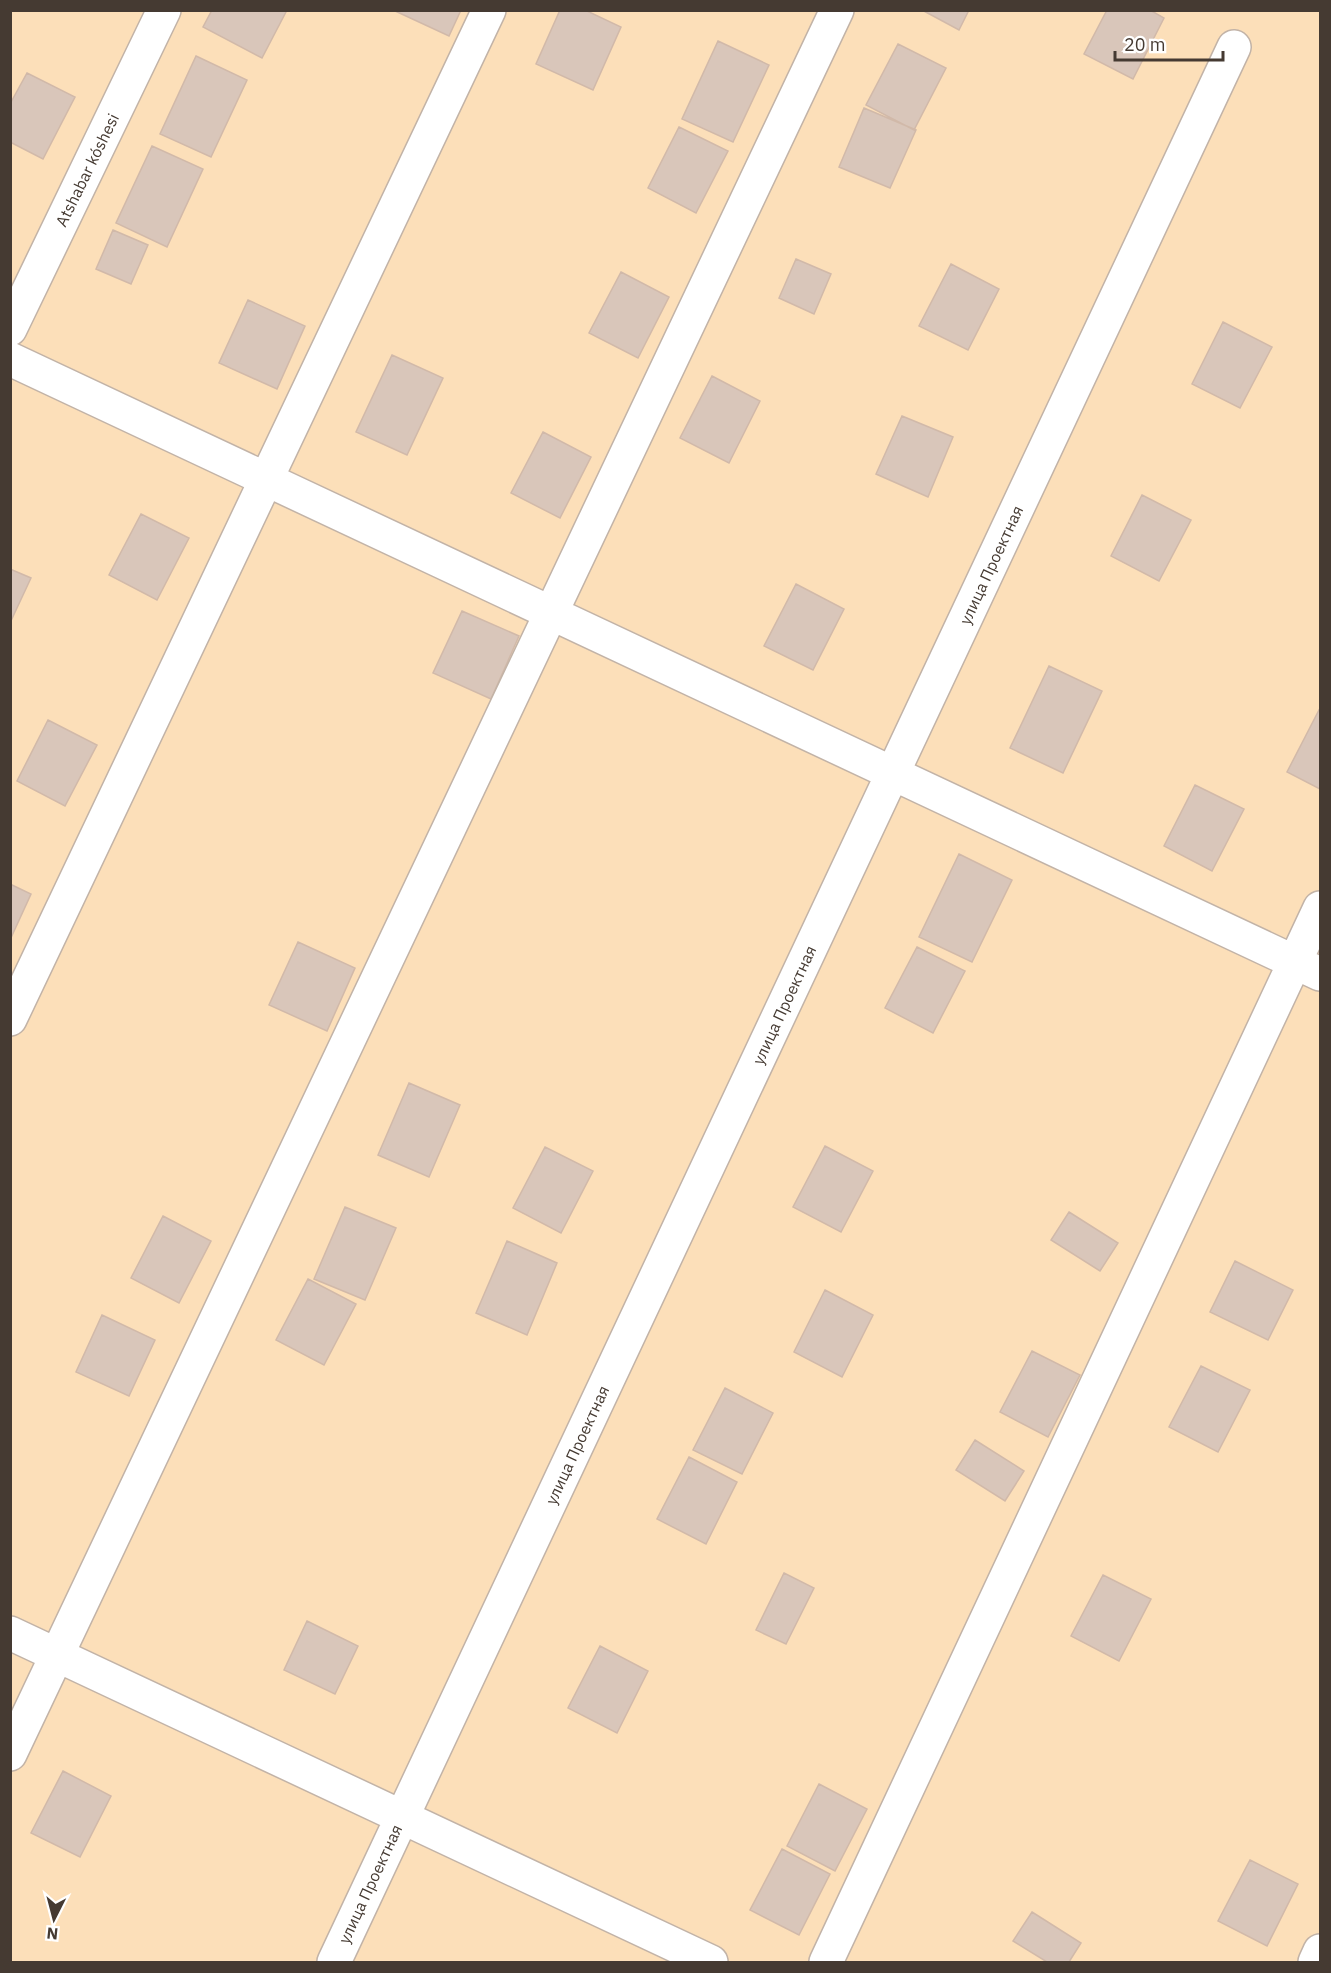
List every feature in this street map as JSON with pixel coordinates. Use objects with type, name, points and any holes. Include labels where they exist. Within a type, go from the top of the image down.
[{"type":"street","name":"Atshabar kóshesi","points":[[10,329],[164,10]]},
{"type":"street","points":[[10,1019],[489,10]]},
{"type":"street","points":[[10,1754],[837,10]]},
{"type":"street","name":"улица Проектная","points":[[333,1962],[1234,47]]},
{"type":"street","points":[[10,359],[1308,968]]},
{"type":"street","points":[[826,1962],[1308,968],[1320,908]]},
{"type":"street","points":[[10,1634],[711,1962]]},
{"type":"street","points":[[1315,1962],[1320,1951]]},
{"type":"sand","points":[[11,11],[1320,11],[1320,1962],[11,1962]]},
{"type":"building","points":[[212,10],[287,10],[262,58],[203,27]]},
{"type":"building","points":[[393,10],[461,10],[449,36]]},
{"type":"building","points":[[560,10],[585,10],[621,27],[593,90],[536,64]]},
{"type":"building","points":[[922,10],[969,10],[959,30]]},
{"type":"building","points":[[1107,10],[1150,10],[1164,18],[1133,79],[1084,54]]},
{"type":"building","points":[[718,41],[769,65],[733,142],[682,119]]},
{"type":"building","points":[[898,44],[946,68],[914,130],[866,105]]},
{"type":"building","points":[[196,56],[247,80],[211,157],[160,134]]},
{"type":"building","points":[[27,73],[75,97],[43,159],[10,142],[10,104]]},
{"type":"building","points":[[864,108],[916,130],[890,188],[839,167]]},
{"type":"building","points":[[679,127],[728,151],[696,213],[648,188]]},
{"type":"building","points":[[152,146],[203,169],[167,247],[116,223]]},
{"type":"building","points":[[113,230],[148,245],[131,284],[96,269]]},
{"type":"building","points":[[796,259],[831,274],[814,314],[779,298]]},
{"type":"building","points":[[951,264],[999,289],[968,350],[919,326]]},
{"type":"building","points":[[621,272],[669,297],[638,358],[589,333]]},
{"type":"building","points":[[248,300],[305,326],[277,389],[219,363]]},
{"type":"building","points":[[1223,322],[1272,347],[1240,408],[1192,384]]},
{"type":"building","points":[[392,355],[443,378],[407,455],[356,432]]},
{"type":"building","points":[[712,376],[760,401],[729,463],[680,438]]},
{"type":"building","points":[[902,416],[953,437],[928,497],[876,474]]},
{"type":"building","points":[[543,432],[591,457],[560,518],[511,493]]},
{"type":"building","points":[[1142,495],[1191,520],[1159,581],[1111,556]]},
{"type":"building","points":[[141,514],[189,538],[157,600],[109,575]]},
{"type":"building","points":[[10,569],[31,578],[10,623]]},
{"type":"building","points":[[796,584],[844,609],[813,670],[764,646]]},
{"type":"building","points":[[462,611],[519,636],[491,699],[433,673]]},
{"type":"building","points":[[1049,666],[1102,691],[1063,773],[1010,748]]},
{"type":"building","points":[[1320,711],[1320,789],[1287,772]]},
{"type":"building","points":[[48,720],[97,745],[65,806],[17,781]]},
{"type":"building","points":[[1195,785],[1244,809],[1212,871],[1164,846]]},
{"type":"building","points":[[959,854],[1012,880],[972,962],[919,937]]},
{"type":"building","points":[[10,884],[31,894],[10,940]]},
{"type":"building","points":[[298,942],[355,968],[327,1031],[269,1005]]},
{"type":"building","points":[[917,947],[965,971],[933,1033],[885,1008]]},
{"type":"building","points":[[409,1083],[460,1105],[429,1177],[378,1155]]},
{"type":"building","points":[[825,1146],[873,1171],[841,1232],[793,1207]]},
{"type":"building","points":[[545,1147],[593,1171],[561,1233],[513,1208]]},
{"type":"building","points":[[345,1207],[396,1228],[365,1300],[314,1279]]},
{"type":"building","points":[[1069,1212],[1118,1243],[1100,1271],[1051,1240]]},
{"type":"building","points":[[163,1216],[211,1241],[179,1303],[131,1278]]},
{"type":"building","points":[[507,1241],[557,1263],[527,1335],[476,1313]]},
{"type":"building","points":[[1235,1261],[1293,1290],[1268,1340],[1210,1312]]},
{"type":"building","points":[[308,1279],[356,1304],[324,1365],[276,1340]]},
{"type":"building","points":[[825,1290],[873,1315],[842,1377],[794,1352]]},
{"type":"building","points":[[102,1315],[155,1340],[129,1396],[76,1372]]},
{"type":"building","points":[[1032,1351],[1080,1375],[1048,1437],[1000,1412]]},
{"type":"building","points":[[1201,1366],[1250,1390],[1218,1452],[1169,1427]]},
{"type":"building","points":[[725,1388],[773,1413],[742,1474],[693,1450]]},
{"type":"building","points":[[975,1440],[1024,1471],[1005,1501],[956,1470]]},
{"type":"building","points":[[689,1457],[737,1482],[706,1544],[657,1519]]},
{"type":"building","points":[[784,1573],[814,1588],[786,1644],[756,1630]]},
{"type":"building","points":[[1103,1575],[1151,1599],[1119,1661],[1071,1636]]},
{"type":"building","points":[[307,1621],[358,1646],[335,1694],[284,1670]]},
{"type":"building","points":[[600,1646],[648,1671],[617,1733],[568,1708]]},
{"type":"building","points":[[63,1771],[111,1796],[80,1857],[31,1833]]},
{"type":"building","points":[[819,1784],[867,1809],[835,1871],[787,1846]]},
{"type":"building","points":[[782,1849],[830,1874],[799,1935],[750,1910]]},
{"type":"building","points":[[1250,1860],[1298,1884],[1267,1946],[1218,1921]]},
{"type":"building","points":[[1032,1912],[1081,1943],[1069,1962],[1047,1962],[1013,1941]]}]
